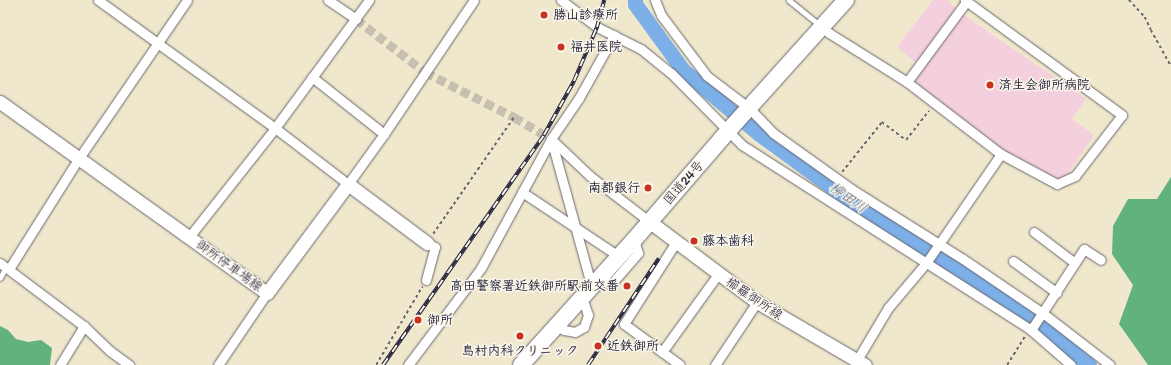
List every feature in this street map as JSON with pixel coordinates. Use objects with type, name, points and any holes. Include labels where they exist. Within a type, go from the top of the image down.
[{"type":"highway","name":"国道24号","points":[[521,365],[620,257],[731,128],[846,0]]},
{"type":"main road","name":"御所停車場線","points":[[0,102],[267,293],[348,184]]},
{"type":"main road","points":[[348,184],[427,243]]},
{"type":"main road","name":"櫛羅御所線","points":[[650,222],[757,302],[808,333],[861,362]]},
{"type":"street","points":[[98,0],[275,128],[348,184],[384,134],[474,0]]},
{"type":"street","points":[[129,365],[110,352],[84,326],[5,266],[187,0]]},
{"type":"street","points":[[328,0],[356,19]]},
{"type":"street","points":[[189,237],[275,128],[369,0]]},
{"type":"street","points":[[561,0],[597,27],[641,49],[671,73],[731,128],[742,145],[1032,330],[1071,365]]},
{"type":"street","points":[[655,0],[661,15],[707,76],[773,133],[837,179],[939,244],[1044,314],[1110,365]]},
{"type":"street","points":[[822,27],[829,33],[907,82],[1001,154],[1057,184],[1075,176],[1122,115],[966,1],[907,82]]},
{"type":"street","points":[[408,365],[481,268],[551,139],[579,98],[614,35]]},
{"type":"street","points":[[312,77],[384,134]]},
{"type":"street","points":[[551,139],[590,176],[650,222]]},
{"type":"street","points":[[551,139],[591,289],[612,283],[638,254],[634,240]]},
{"type":"street","points":[[861,362],[888,308],[926,263],[1001,154]]},
{"type":"street","points":[[522,192],[620,257]]},
{"type":"street","points":[[1034,232],[1075,263]]},
{"type":"street","points":[[676,242],[624,324],[680,365]]},
{"type":"street","points":[[426,280],[435,247],[427,243]]},
{"type":"street","points":[[1032,330],[1044,314],[1084,249],[1101,260]]},
{"type":"street","points":[[1013,261],[1057,293]]},
{"type":"street","points":[[662,352],[718,274]]},
{"type":"street","points":[[218,365],[267,293]]},
{"type":"street","points":[[715,365],[757,302]]},
{"type":"street","points":[[60,365],[84,326]]},
{"type":"lane","points":[[788,0],[822,27]]},
{"type":"lane","points":[[0,278],[5,266]]},
{"type":"path","points":[[1129,0],[1145,17],[1171,66]]},
{"type":"path","points":[[837,179],[846,165],[882,122],[906,140],[935,103]]},
{"type":"path","points":[[427,243],[514,117]]},
{"type":"path","points":[[376,365],[426,280]]},
{"type":"path","points":[[1007,365],[1025,336],[1033,342],[1032,330]]},
{"type":"shaded area","name":"済生会御所病院","points":[[933,0],[947,0],[961,13],[1086,99],[1072,119],[1094,135],[1063,181],[1054,180],[1002,152],[905,77],[916,63],[897,47]]},
{"type":"green space","points":[[1171,177],[1171,365],[1148,365],[1119,324],[1133,285],[1112,254],[1113,226],[1128,199],[1157,199]]},
{"type":"green space","points":[[0,326],[8,330],[16,339],[28,342],[41,340],[52,348],[50,365],[0,365]]},
{"type":"waterway","name":"柳田川","points":[[635,0],[635,4],[683,70],[759,134],[855,204],[1024,312],[1089,365]]},
{"type":"tunnel","points":[[356,19],[425,72],[514,117],[551,139]]},
{"type":"railway","points":[[383,365],[544,135],[574,81],[597,27],[604,0]]},
{"type":"railway","points":[[588,365],[659,258]]},
{"type":"place","name":"勝山診療所","points":[[544,15]]},
{"type":"place","name":"福井医院","points":[[561,47]]},
{"type":"place","name":"済生会御所病院","points":[[990,85]]},
{"type":"place","name":"南都銀行","points":[[648,188]]},
{"type":"place","name":"藤本歯科","points":[[694,241]]},
{"type":"place","name":"高田警察署近鉄御所駅前交番","points":[[627,286]]},
{"type":"place","name":"御所","points":[[418,320]]},
{"type":"place","name":"島村内科クリニック","points":[[520,336]]},
{"type":"place","name":"近鉄御所","points":[[598,346]]}]
